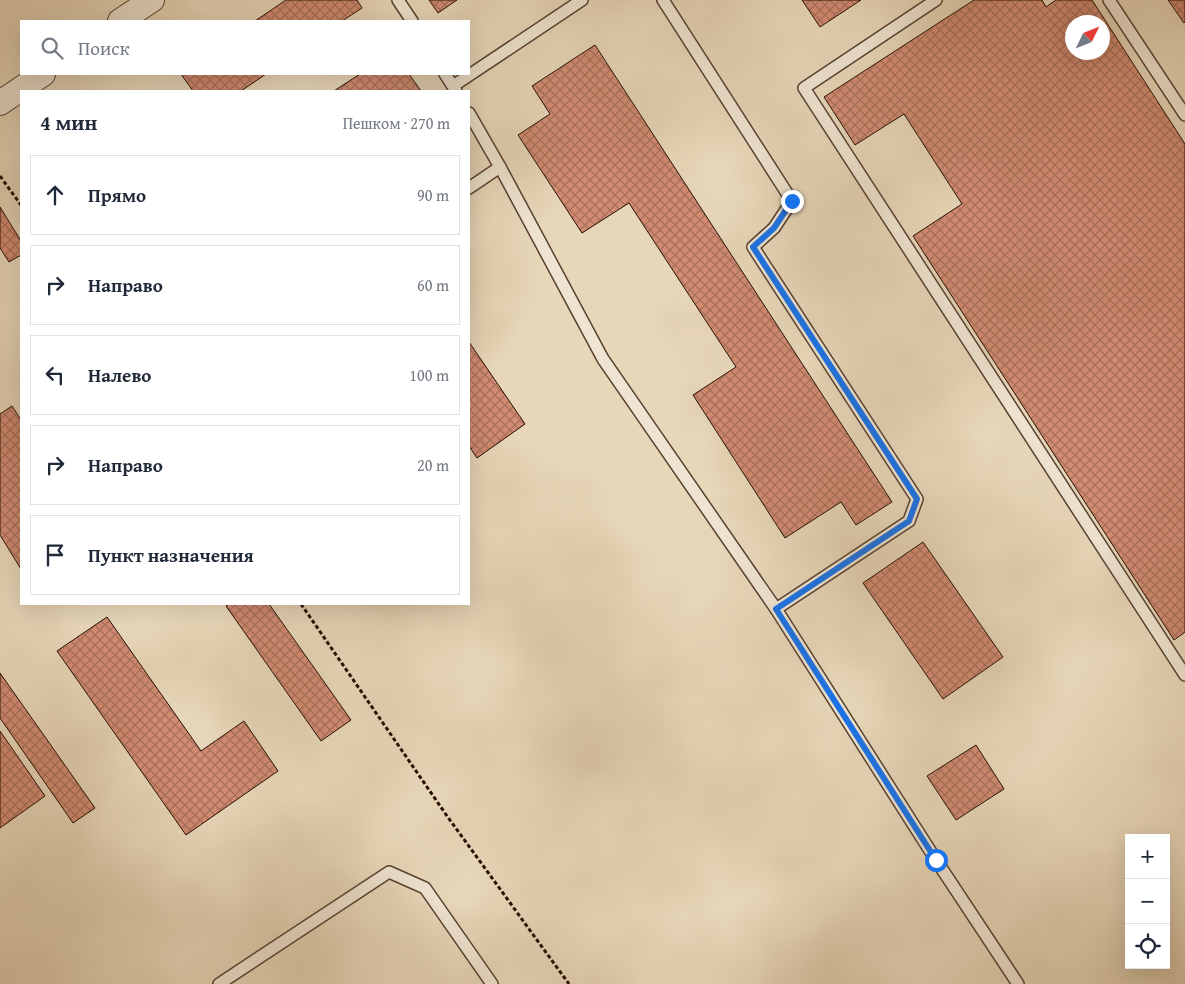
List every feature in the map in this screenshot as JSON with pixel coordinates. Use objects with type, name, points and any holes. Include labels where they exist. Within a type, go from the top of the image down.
[{"type":"street","points":[[122,20],[152,0]]},
{"type":"street","points":[[0,103],[42,75]]},
{"type":"lane","points":[[398,0],[411,20]]},
{"type":"lane","points":[[446,75],[454,89],[582,0]]},
{"type":"lane","points":[[663,0],[792,201],[774,228],[753,247],[917,499],[909,521],[776,609]]},
{"type":"lane","points":[[936,0],[804,88],[1185,676]]},
{"type":"lane","points":[[1109,0],[1185,115]]},
{"type":"lane","points":[[470,115],[603,359],[776,609],[936,860],[1018,984]]},
{"type":"lane","points":[[470,187],[500,167]]},
{"type":"lane","points":[[219,984],[389,872],[424,888],[492,984]]},
{"type":"path","points":[[0,176],[20,204]]},
{"type":"path","points":[[302,605],[447,816],[570,984]]},
{"type":"building","points":[[286,0],[357,0],[362,8],[344,20],[256,20]]},
{"type":"building","points":[[429,0],[457,0],[438,13]]},
{"type":"building","points":[[802,0],[861,0],[820,27]]},
{"type":"building","points":[[974,0],[1042,0],[1046,7],[1056,0],[1092,0],[1102,15],[1065,15],[1065,60],[1110,60],[1110,28],[1185,144],[1185,632],[1174,640],[913,236],[962,204],[904,114],[855,145],[824,97]]},
{"type":"building","points":[[1168,0],[1185,0],[1184,23]]},
{"type":"building","points":[[595,45],[892,502],[856,525],[841,502],[785,538],[693,395],[736,367],[629,203],[582,233],[518,135],[550,114],[532,86]]},
{"type":"building","points":[[182,75],[265,75],[242,90],[192,90]]},
{"type":"building","points":[[358,75],[410,75],[420,90],[336,90]]},
{"type":"building","points":[[0,207],[20,239],[20,256],[9,262],[0,248]]},
{"type":"building","points":[[470,343],[525,424],[477,458],[470,448]]},
{"type":"building","points":[[12,406],[20,418],[20,567],[0,535],[0,414]]},
{"type":"building","points":[[923,542],[1003,657],[943,699],[863,583]]},
{"type":"building","points":[[270,605],[351,720],[321,741],[226,606]]},
{"type":"building","points":[[107,617],[201,751],[244,721],[278,771],[186,835],[57,651]]},
{"type":"building","points":[[0,673],[95,808],[73,823],[0,718]]},
{"type":"building","points":[[0,731],[45,796],[0,828]]},
{"type":"building","points":[[976,745],[1004,789],[956,820],[927,776]]},
{"type":"route","points":[[792,201],[774,228],[753,247],[917,499],[909,521],[776,609],[936,860]]}]
